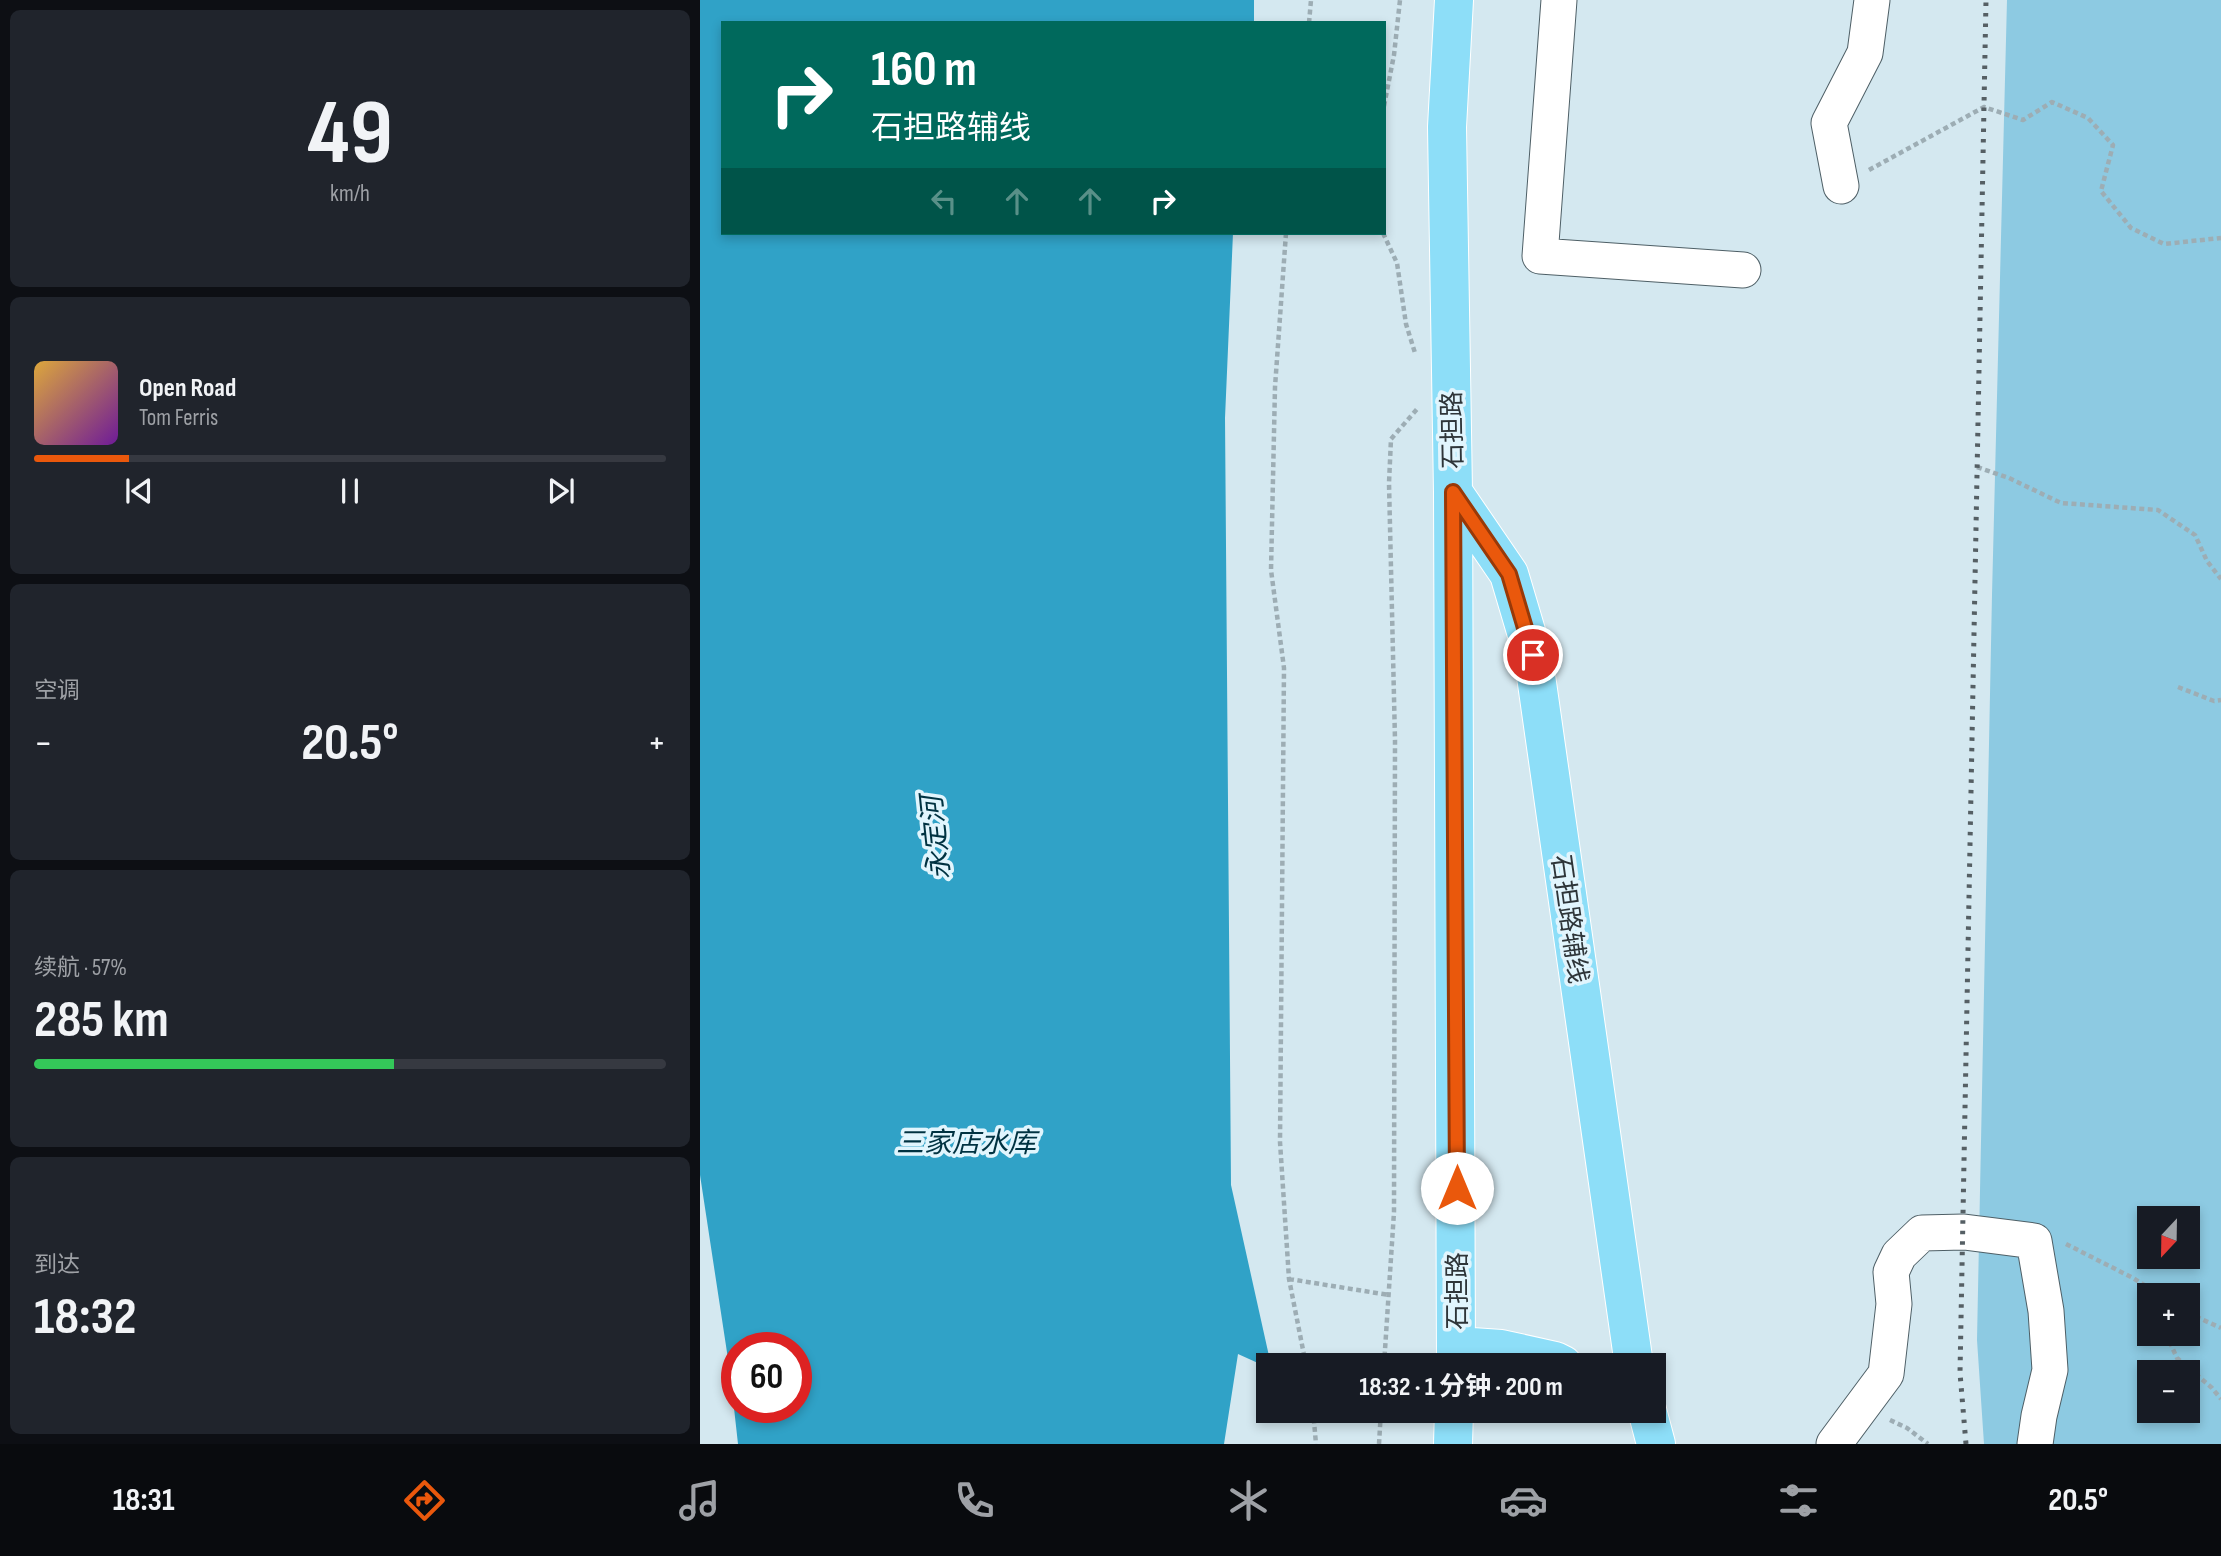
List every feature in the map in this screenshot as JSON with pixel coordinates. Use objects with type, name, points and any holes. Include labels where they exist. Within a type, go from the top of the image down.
[{"type":"main road","name":"石担路","points":[[1454,0],[1429,404],[1453,492],[1457,1353]]},
{"type":"main road","name":"石担路辅线","points":[[1453,492],[1509,574],[1533,655],[1632,1353]]},
{"type":"main road","points":[[1472,1353],[1501,1349],[1519,1353]]},
{"type":"main road","points":[[1453,1444],[1454,1423]]},
{"type":"main road","points":[[1650,1423],[1656,1444]]},
{"type":"lane","points":[[1559,0],[1540,256],[1743,270]]},
{"type":"lane","points":[[1841,186],[1829,123],[1865,54],[1871,0]]},
{"type":"lane","points":[[1834,1444],[1886,1374],[1894,1304],[1891,1272],[1899,1255],[1922,1233],[1964,1232],[2035,1241],[2046,1311],[2050,1370],[2035,1444]]},
{"type":"path","points":[[1310,21],[1311,0]]},
{"type":"path","points":[[1386,96],[1400,0]]},
{"type":"path","points":[[1841,186],[1984,107],[2023,120],[2052,102],[2088,118],[2113,145],[2101,191],[2131,228],[2164,244],[2221,238]]},
{"type":"path","points":[[1286,235],[1275,387],[1271,570],[1284,668],[1280,1142],[1289,1279],[1304,1353]]},
{"type":"path","points":[[1384,235],[1397,263],[1406,324],[1418,362]]},
{"type":"path","points":[[1385,1353],[1394,1212],[1395,782],[1389,483],[1391,439],[1429,404]]},
{"type":"path","points":[[1978,467],[2009,478],[2061,503],[2158,510],[2195,535],[2207,561],[2221,579]]},
{"type":"path","points":[[2178,687],[2214,701],[2221,699]]},
{"type":"path","points":[[2035,1241],[2067,1244],[2141,1283]]},
{"type":"path","points":[[1289,1279],[1388,1295]]},
{"type":"path","points":[[2200,1318],[2221,1328]]},
{"type":"path","points":[[2172,1346],[2177,1358],[2221,1399]]},
{"type":"path","points":[[1861,1407],[1907,1428],[1928,1444]]},
{"type":"path","points":[[1314,1423],[1316,1444]]},
{"type":"path","points":[[1379,1444],[1380,1423]]},
{"type":"shaded area","points":[[2007,0],[2221,0],[2221,1444],[1984,1444],[1977,1340]]},
{"type":"water","name":"三家店水库","points":[[700,0],[1254,0],[1254,21],[721,21],[721,235],[1233,235],[1225,418],[1231,1185],[1268,1353],[1256,1353],[1256,1362],[1238,1354],[1224,1444],[738,1444],[736,1423],[812,1423],[812,1332],[724,1332],[700,1175]]},
{"type":"railway","points":[[1966,1444],[1960,1373],[1986,0]]},
{"type":"route","points":[[1457,1188],[1453,492],[1509,574],[1533,655]]},
{"type":"water label","name":"永定河","points":[[935,838]]}]
